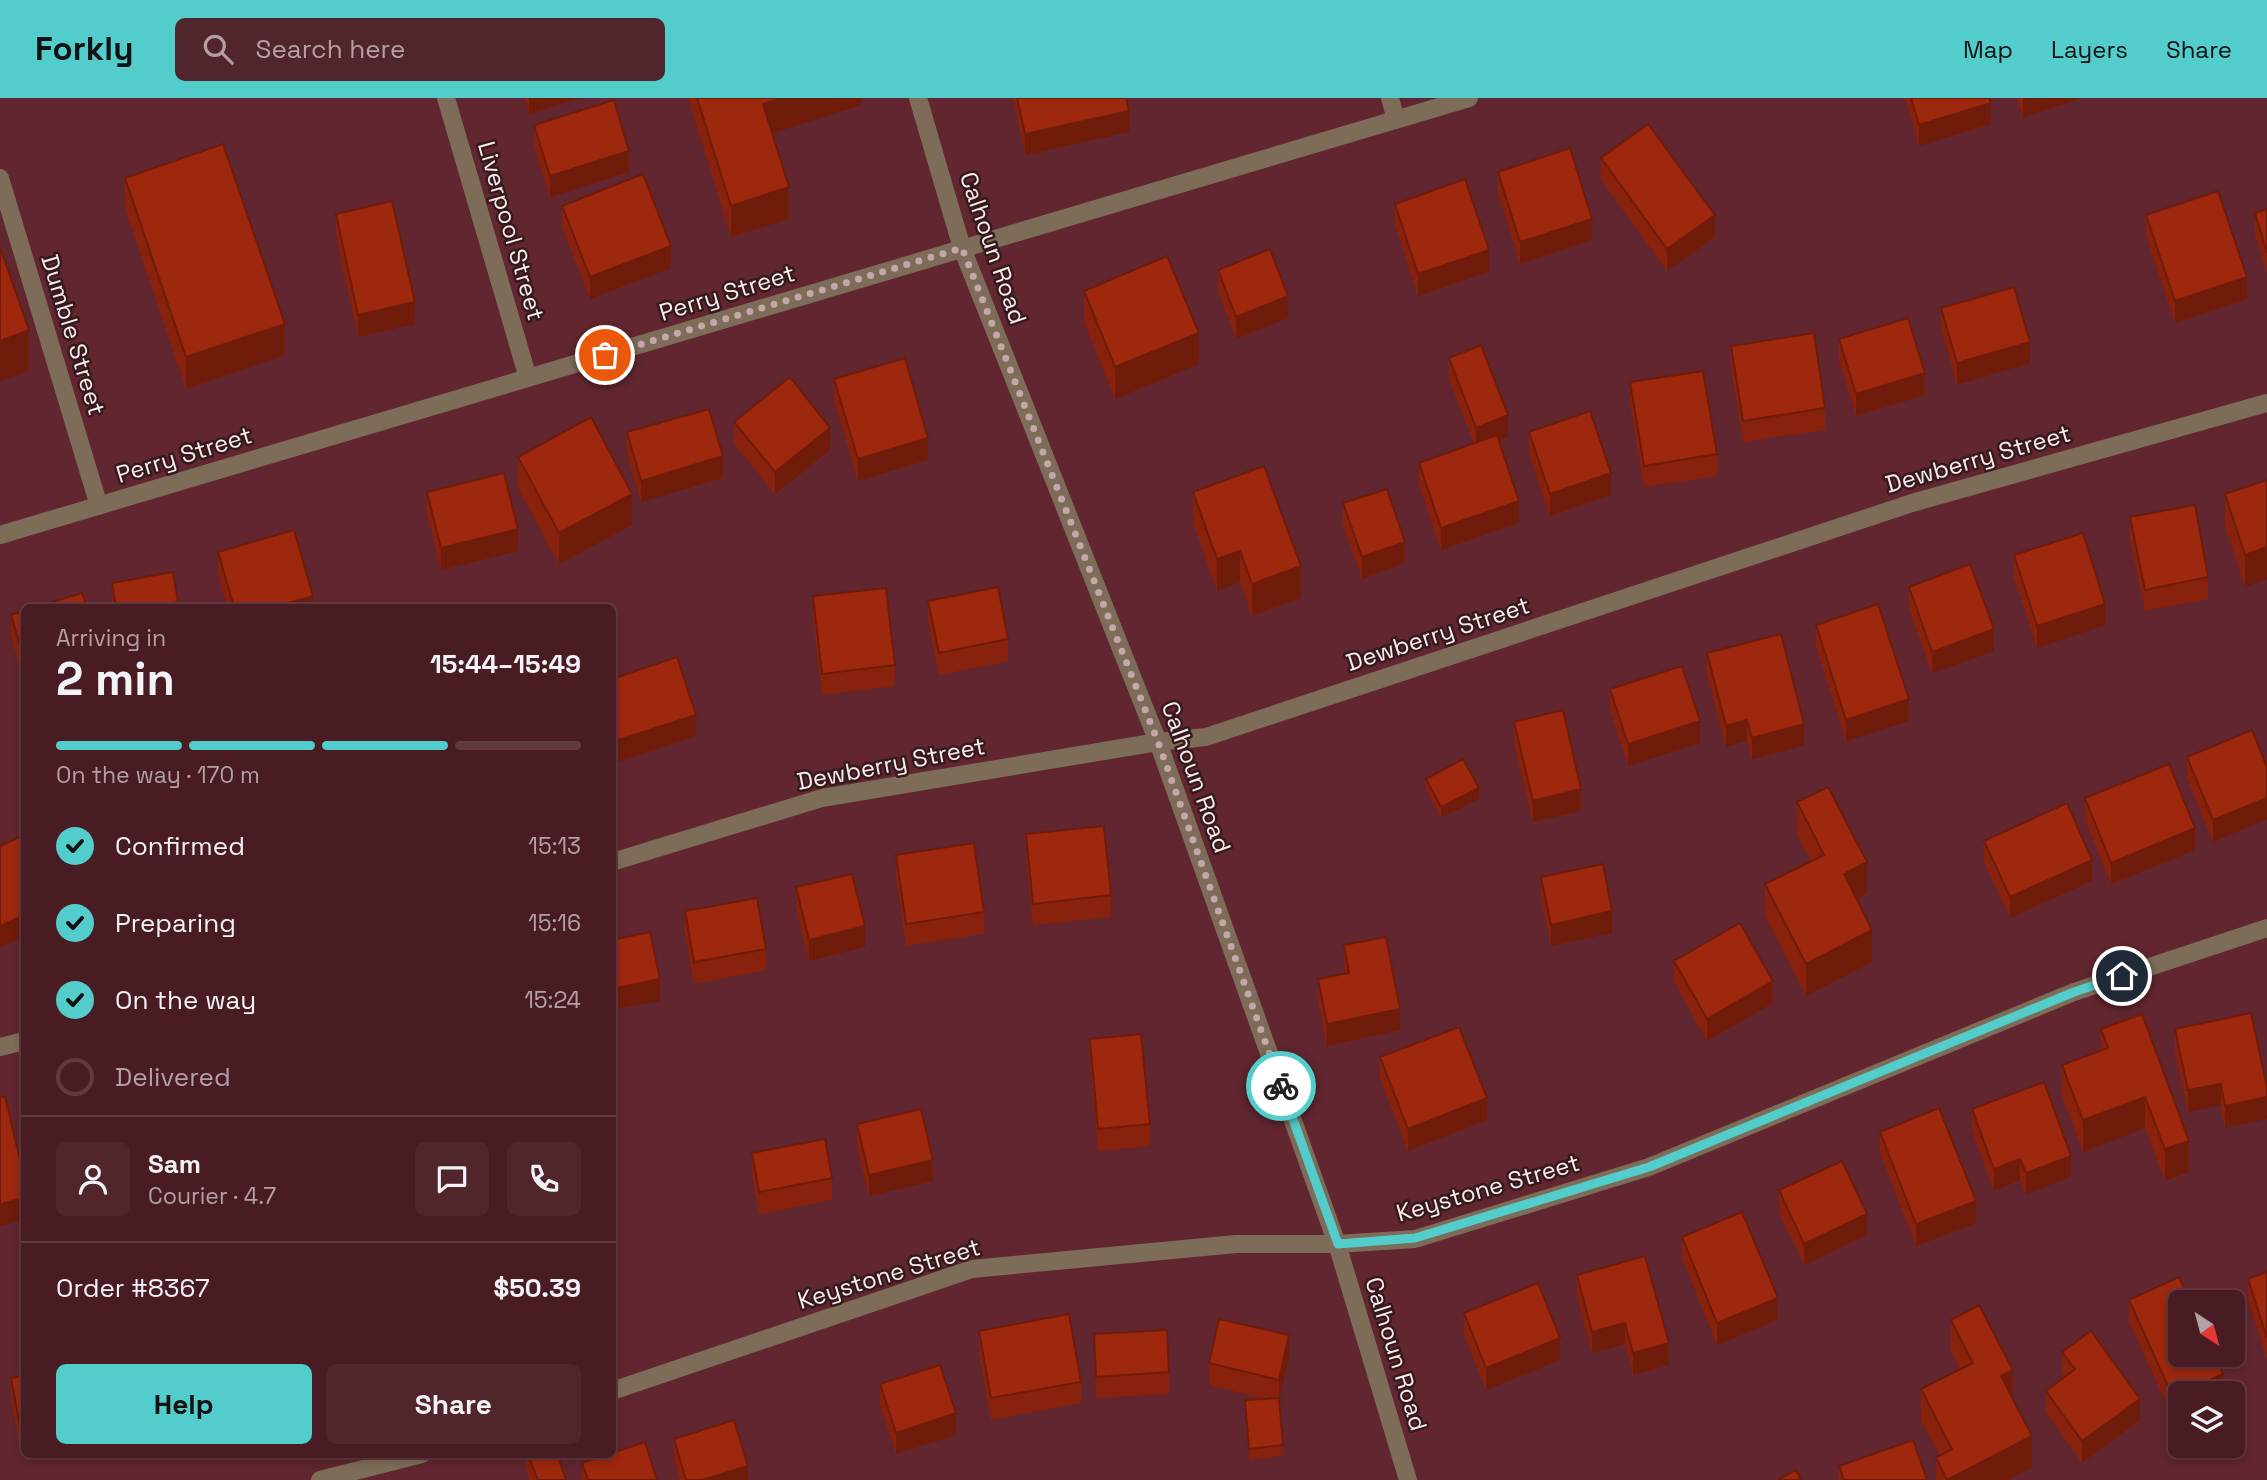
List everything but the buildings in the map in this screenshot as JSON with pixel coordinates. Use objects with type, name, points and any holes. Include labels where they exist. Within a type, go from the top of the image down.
[{"type":"street","name":"Liverpool Street","points":[[446,98],[528,378]]},
{"type":"street","name":"Calhoun Road","points":[[918,98],[962,248],[1158,742],[1338,1244],[1408,1480]]},
{"type":"street","points":[[1390,98],[1396,120]]},
{"type":"street","name":"Perry Street","points":[[0,535],[1469,98]]},
{"type":"street","name":"Dumble Street","points":[[0,178],[99,506]]},
{"type":"street","name":"Dewberry Street","points":[[616,861],[822,797],[1158,742],[1206,737],[1912,503],[2267,403]]},
{"type":"street","name":"Keystone Street","points":[[616,1390],[972,1269],[1236,1244],[1338,1244],[1415,1238],[1649,1167],[2074,992],[2267,928]]},
{"type":"street","points":[[0,1047],[21,1042]]},
{"type":"street","points":[[320,1480],[406,1458]]},
{"type":"way so far","points":[[605,355],[962,248],[1158,742],[1281,1086]]},
{"type":"route","points":[[1281,1086],[1338,1244],[1415,1238],[1649,1167],[2074,992],[2122,976]]}]
